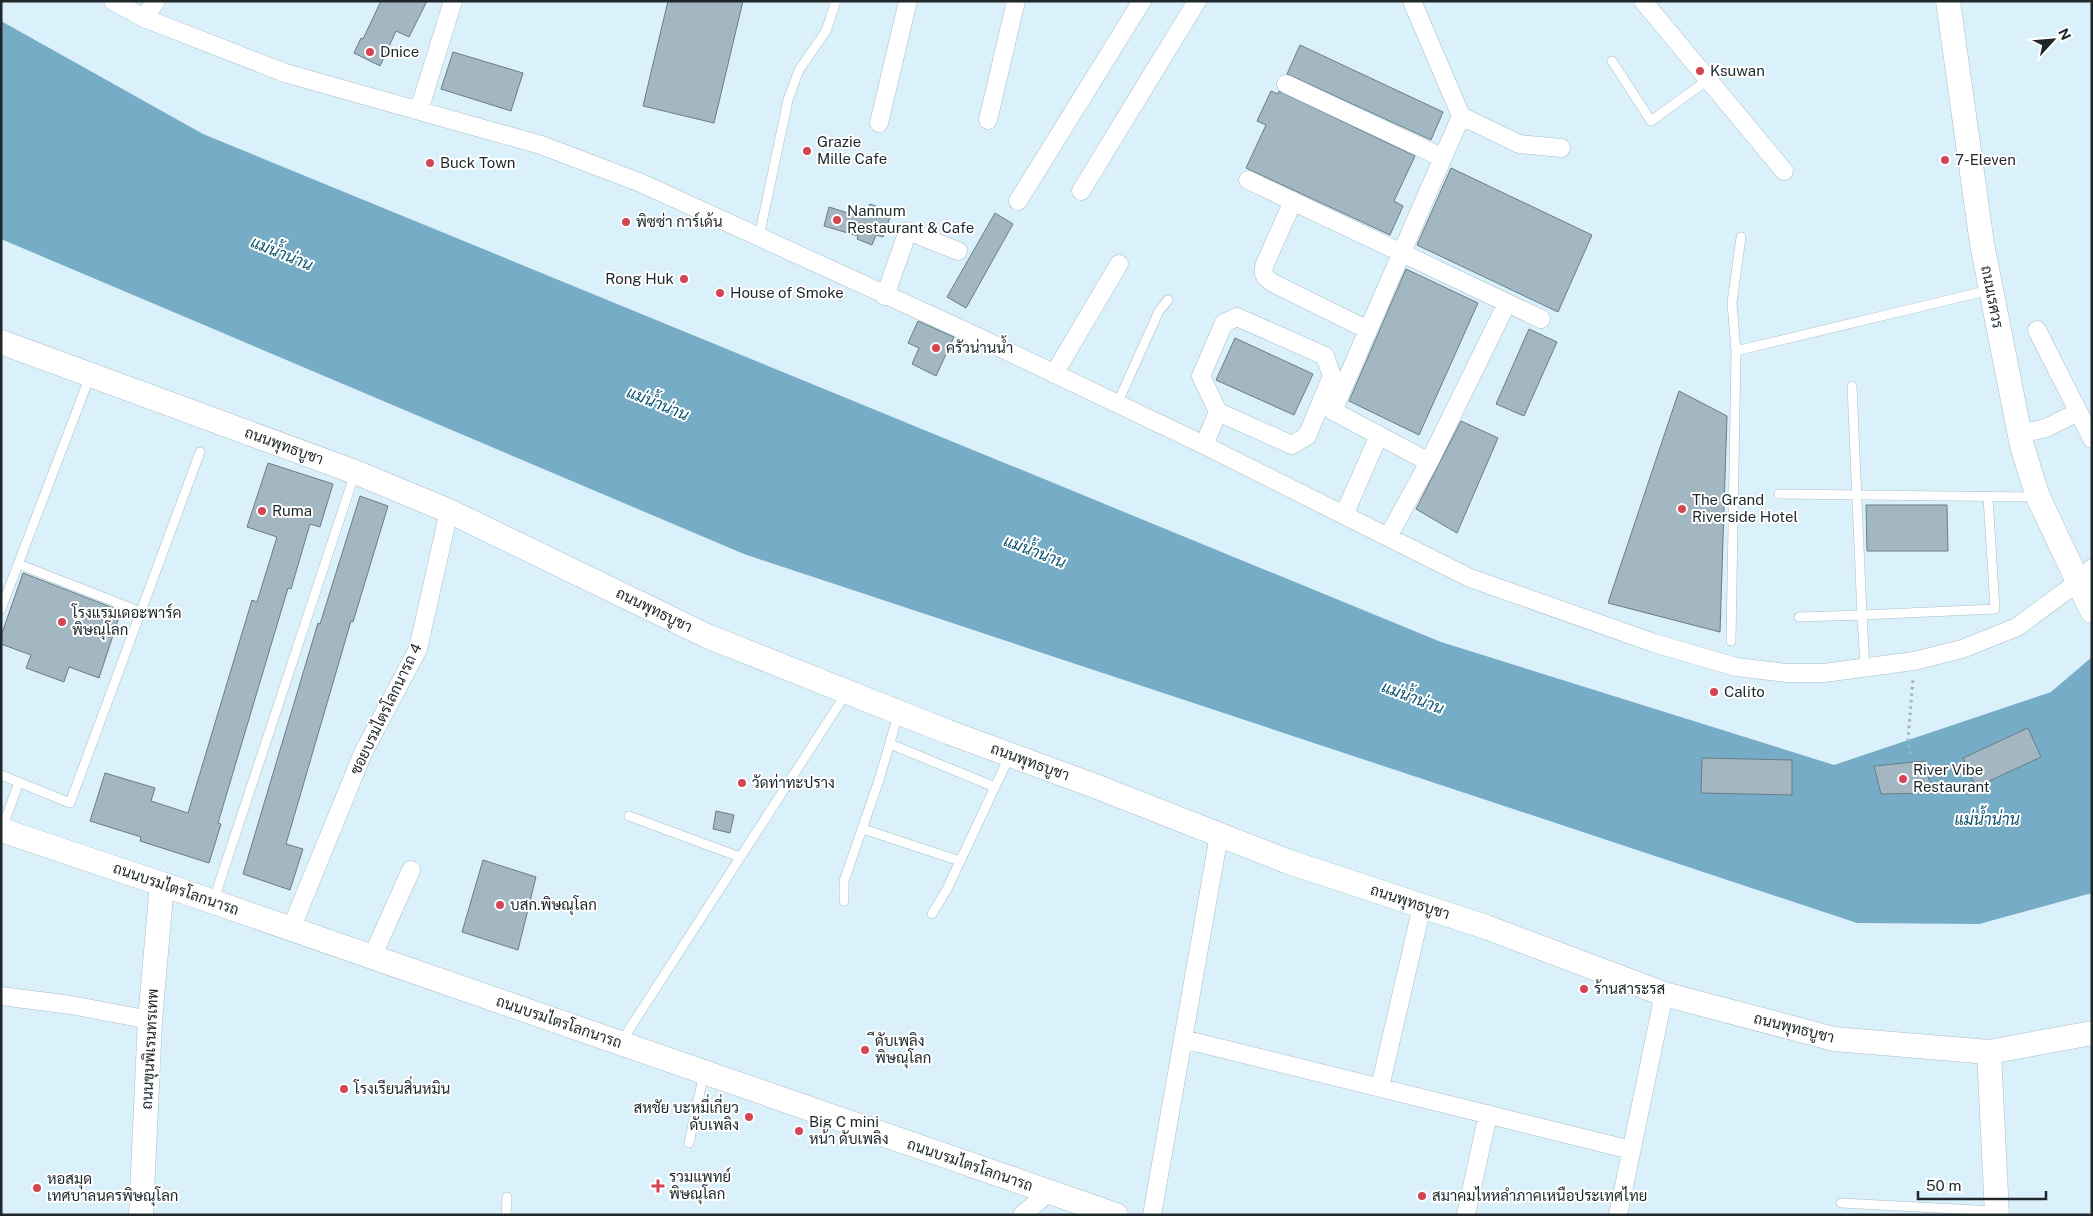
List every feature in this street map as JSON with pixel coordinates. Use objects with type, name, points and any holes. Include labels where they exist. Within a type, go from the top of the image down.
[{"type":"street","points":[[113,1],[144,18],[285,74],[550,148],[640,183],[963,330],[1204,445],[1470,578],[1654,644],[1736,667],[1787,673],[1824,673],[1914,661],[1962,649],[2017,627],[2085,575]]},
{"type":"street","points":[[144,18],[156,1]]},
{"type":"street","points":[[419,110],[453,1]]},
{"type":"street","points":[[879,123],[908,1]]},
{"type":"street","points":[[988,120],[1016,1]]},
{"type":"street","points":[[1018,201],[1142,1]]},
{"type":"street","points":[[1081,191],[1197,1]]},
{"type":"street","points":[[1412,1],[1461,116],[1519,144],[1561,148]]},
{"type":"street","points":[[1643,1],[1784,171]]},
{"type":"street","name":"ถนนเรศวร","points":[[1948,1],[1982,244],[2020,434],[2038,498],[2085,575],[2092,611]]},
{"type":"street","points":[[1286,84],[1443,158]]},
{"type":"street","points":[[1429,462],[1333,411],[1461,116]]},
{"type":"street","points":[[1248,180],[1541,319]]},
{"type":"street","points":[[1292,201],[1265,264],[1264,276],[1275,284],[1368,330]]},
{"type":"street","points":[[885,296],[908,231],[958,251]]},
{"type":"street","points":[[1054,374],[1119,264]]},
{"type":"street","points":[[1388,537],[1429,462],[1507,303]]},
{"type":"street","points":[[1204,445],[1218,412],[1201,376],[1224,323],[1237,317],[1325,356],[1332,376],[1307,436],[1292,445],[1218,412]]},
{"type":"street","points":[[2037,330],[2092,439]]},
{"type":"street","name":"ถนนพุทธบูชา","points":[[1,342],[356,472],[449,511],[707,636],[847,692],[1289,862],[1486,927],[1664,994],[1834,1039],[1990,1052],[2092,1033]]},
{"type":"street","points":[[2020,434],[2046,428],[2078,412]]},
{"type":"street","points":[[1344,515],[1379,435]]},
{"type":"street","name":"ซอยบรมไตรโลกนารถ 4","points":[[291,929],[363,753],[418,648],[449,511]]},
{"type":"street","name":"ถนนบรมไตรโลกนารถ","points":[[2,830],[1049,1192],[1085,1210],[1116,1215]]},
{"type":"street","points":[[1152,1215],[1219,835]]},
{"type":"street","points":[[372,957],[411,870]]},
{"type":"street","name":"ถนนขุนพิเรนทรเทพ","points":[[141,1215],[150,1020],[162,884]]},
{"type":"street","points":[[1380,1088],[1422,906]]},
{"type":"street","points":[[1618,1215],[1664,994]]},
{"type":"street","points":[[1,996],[70,1005],[150,1020]]},
{"type":"street","points":[[1183,1039],[1631,1150]]},
{"type":"street","points":[[1990,1052],[1997,1213]]},
{"type":"street","points":[[1466,1215],[1488,1114]]},
{"type":"street","points":[[1022,1215],[1049,1192]]},
{"type":"lane","points":[[759,238],[788,100],[799,70],[826,31],[836,1]]},
{"type":"lane","points":[[1612,61],[1651,121],[1708,78]]},
{"type":"lane","points":[[1731,641],[1736,351],[1732,303],[1741,237]]},
{"type":"lane","points":[[1736,351],[1990,290]]},
{"type":"lane","points":[[1117,404],[1159,311],[1168,300]]},
{"type":"lane","points":[[1,609],[90,376]]},
{"type":"lane","points":[[1852,386],[1865,668]]},
{"type":"lane","points":[[1,775],[70,803],[200,452]]},
{"type":"lane","points":[[213,902],[356,472]]},
{"type":"lane","points":[[1779,494],[2038,498]]},
{"type":"lane","points":[[1799,617],[1995,609],[1988,497]]},
{"type":"lane","points":[[18,564],[141,612]]},
{"type":"lane","points":[[620,1043],[847,692]]},
{"type":"lane","points":[[844,901],[844,880],[899,712]]},
{"type":"lane","points":[[890,744],[994,787]]},
{"type":"lane","points":[[932,914],[947,889],[1010,755]]},
{"type":"lane","points":[[2,830],[19,782]]},
{"type":"lane","points":[[630,816],[740,857]]},
{"type":"lane","points":[[862,829],[960,861]]},
{"type":"lane","points":[[689,1142],[704,1072]]},
{"type":"lane","points":[[506,1215],[507,1197]]},
{"type":"lane","points":[[1841,1203],[1997,1213]]},
{"type":"path","points":[[1910,754],[1908,740],[1914,661]]},
{"type":"water","name":"แม่น้ำน่าน","points":[[1,21],[203,134],[1441,642],[1834,765],[2051,692],[2092,657],[2092,893],[1979,924],[1857,923],[744,554],[1,239]]},
{"type":"building","points":[[381,1],[427,1],[409,37],[396,31],[380,66],[354,53],[361,38],[363,39]]},
{"type":"building","points":[[668,1],[743,1],[714,123],[643,106]]},
{"type":"building","points":[[1300,45],[1443,112],[1431,140],[1287,74]]},
{"type":"building","points":[[453,52],[523,73],[511,111],[441,89]]},
{"type":"building","points":[[1271,91],[1278,94],[1279,91],[1415,156],[1394,201],[1403,206],[1390,235],[1246,168],[1266,125],[1257,121]]},
{"type":"building","points":[[1451,168],[1592,235],[1558,312],[1417,245]]},
{"type":"building","points":[[870,204],[892,212],[883,237],[876,235],[872,245],[857,239],[858,236],[824,226],[829,207],[864,218]]},
{"type":"building","points":[[995,213],[1013,224],[966,308],[947,297]]},
{"type":"building","points":[[1406,269],[1478,303],[1419,435],[1349,401]]},
{"type":"building","points":[[918,321],[954,337],[936,376],[912,364],[919,348],[908,343]]},
{"type":"building","points":[[1529,329],[1557,342],[1524,416],[1496,404]]},
{"type":"building","points":[[1235,338],[1313,374],[1294,415],[1216,380]]},
{"type":"building","name":"The Grand Riverside Hotel","points":[[1679,391],[1727,416],[1720,632],[1608,603]]},
{"type":"building","points":[[1461,421],[1498,438],[1457,533],[1416,509]]},
{"type":"building","points":[[268,463],[333,484],[320,527],[310,524],[291,589],[288,588],[218,823],[221,824],[209,863],[140,841],[141,837],[90,821],[105,773],[155,788],[151,801],[188,813],[252,600],[257,602],[277,537],[247,527]]},
{"type":"building","points":[[360,496],[388,506],[353,622],[351,621],[286,844],[303,849],[290,890],[243,874],[318,623],[320,624]]},
{"type":"building","points":[[1866,505],[1947,505],[1948,551],[1867,551]]},
{"type":"building","name":"โรงแรมเดอะพาร์ค พิษณุโลก","points":[[23,573],[121,611],[99,678],[69,667],[64,682],[26,668],[31,655],[1,644],[1,636]]},
{"type":"building","points":[[2028,728],[2041,757],[1976,787],[1963,758]]},
{"type":"building","points":[[1702,758],[1792,760],[1792,795],[1701,793]]},
{"type":"building","name":"River Vibe Restaurant","points":[[1925,761],[1932,793],[1881,794],[1874,766]]},
{"type":"building","points":[[716,811],[734,815],[730,833],[713,829]]},
{"type":"building","name":"บสก.พิษณุโลก","points":[[483,860],[536,877],[518,950],[462,932]]},
{"type":"place","name":"Dnice","points":[[370,52]]},
{"type":"place","name":"Ksuwan","points":[[1700,71]]},
{"type":"place","name":"Grazie Mille Cafe","points":[[807,151]]},
{"type":"place","name":"7-Eleven","points":[[1945,160]]},
{"type":"place","name":"Buck Town","points":[[430,163]]},
{"type":"place","name":"Nannum Restaurant & Cafe","points":[[837,220]]},
{"type":"place","name":"พิซซ่า การ์เด้น","points":[[626,222]]},
{"type":"place","name":"Rong Huk","points":[[684,279]]},
{"type":"place","name":"House of Smoke","points":[[720,293]]},
{"type":"place","name":"ครัวน่านน้ำ","points":[[936,348]]},
{"type":"place","name":"The Grand Riverside Hotel","points":[[1682,509]]},
{"type":"place","name":"Ruma","points":[[262,511]]},
{"type":"place","name":"โรงแรมเดอะพาร์ค พิษณุโลก","points":[[62,622]]},
{"type":"place","name":"Calito","points":[[1714,692]]},
{"type":"place","name":"River Vibe Restaurant","points":[[1903,779]]},
{"type":"place","name":"วัดท่าทะปราง","points":[[742,783]]},
{"type":"place","name":"บสก.พิษณุโลก","points":[[500,905]]},
{"type":"place","name":"ร้านสาระรส","points":[[1584,989]]},
{"type":"place","name":"ีดับเพลิง พิษณุโลก","points":[[865,1050]]},
{"type":"place","name":"โรงเรียนสิ่นหมิน","points":[[344,1089]]},
{"type":"place","name":"สหชัย บะหมี่เกี่ยว ดับเพลิง","points":[[749,1117]]},
{"type":"place","name":"Big C mini หน้า ดับเพลิง","points":[[799,1131]]},
{"type":"place","name":"รวมแพทย์ พิษณุโลก","points":[[658,1186]]},
{"type":"place","name":"หอสมุด เทศบาลนครพิษณุโลก","points":[[37,1188]]},
{"type":"place","name":"สมาคมไหหลำภาคเหนือประเทศไทย","points":[[1422,1196]]}]
